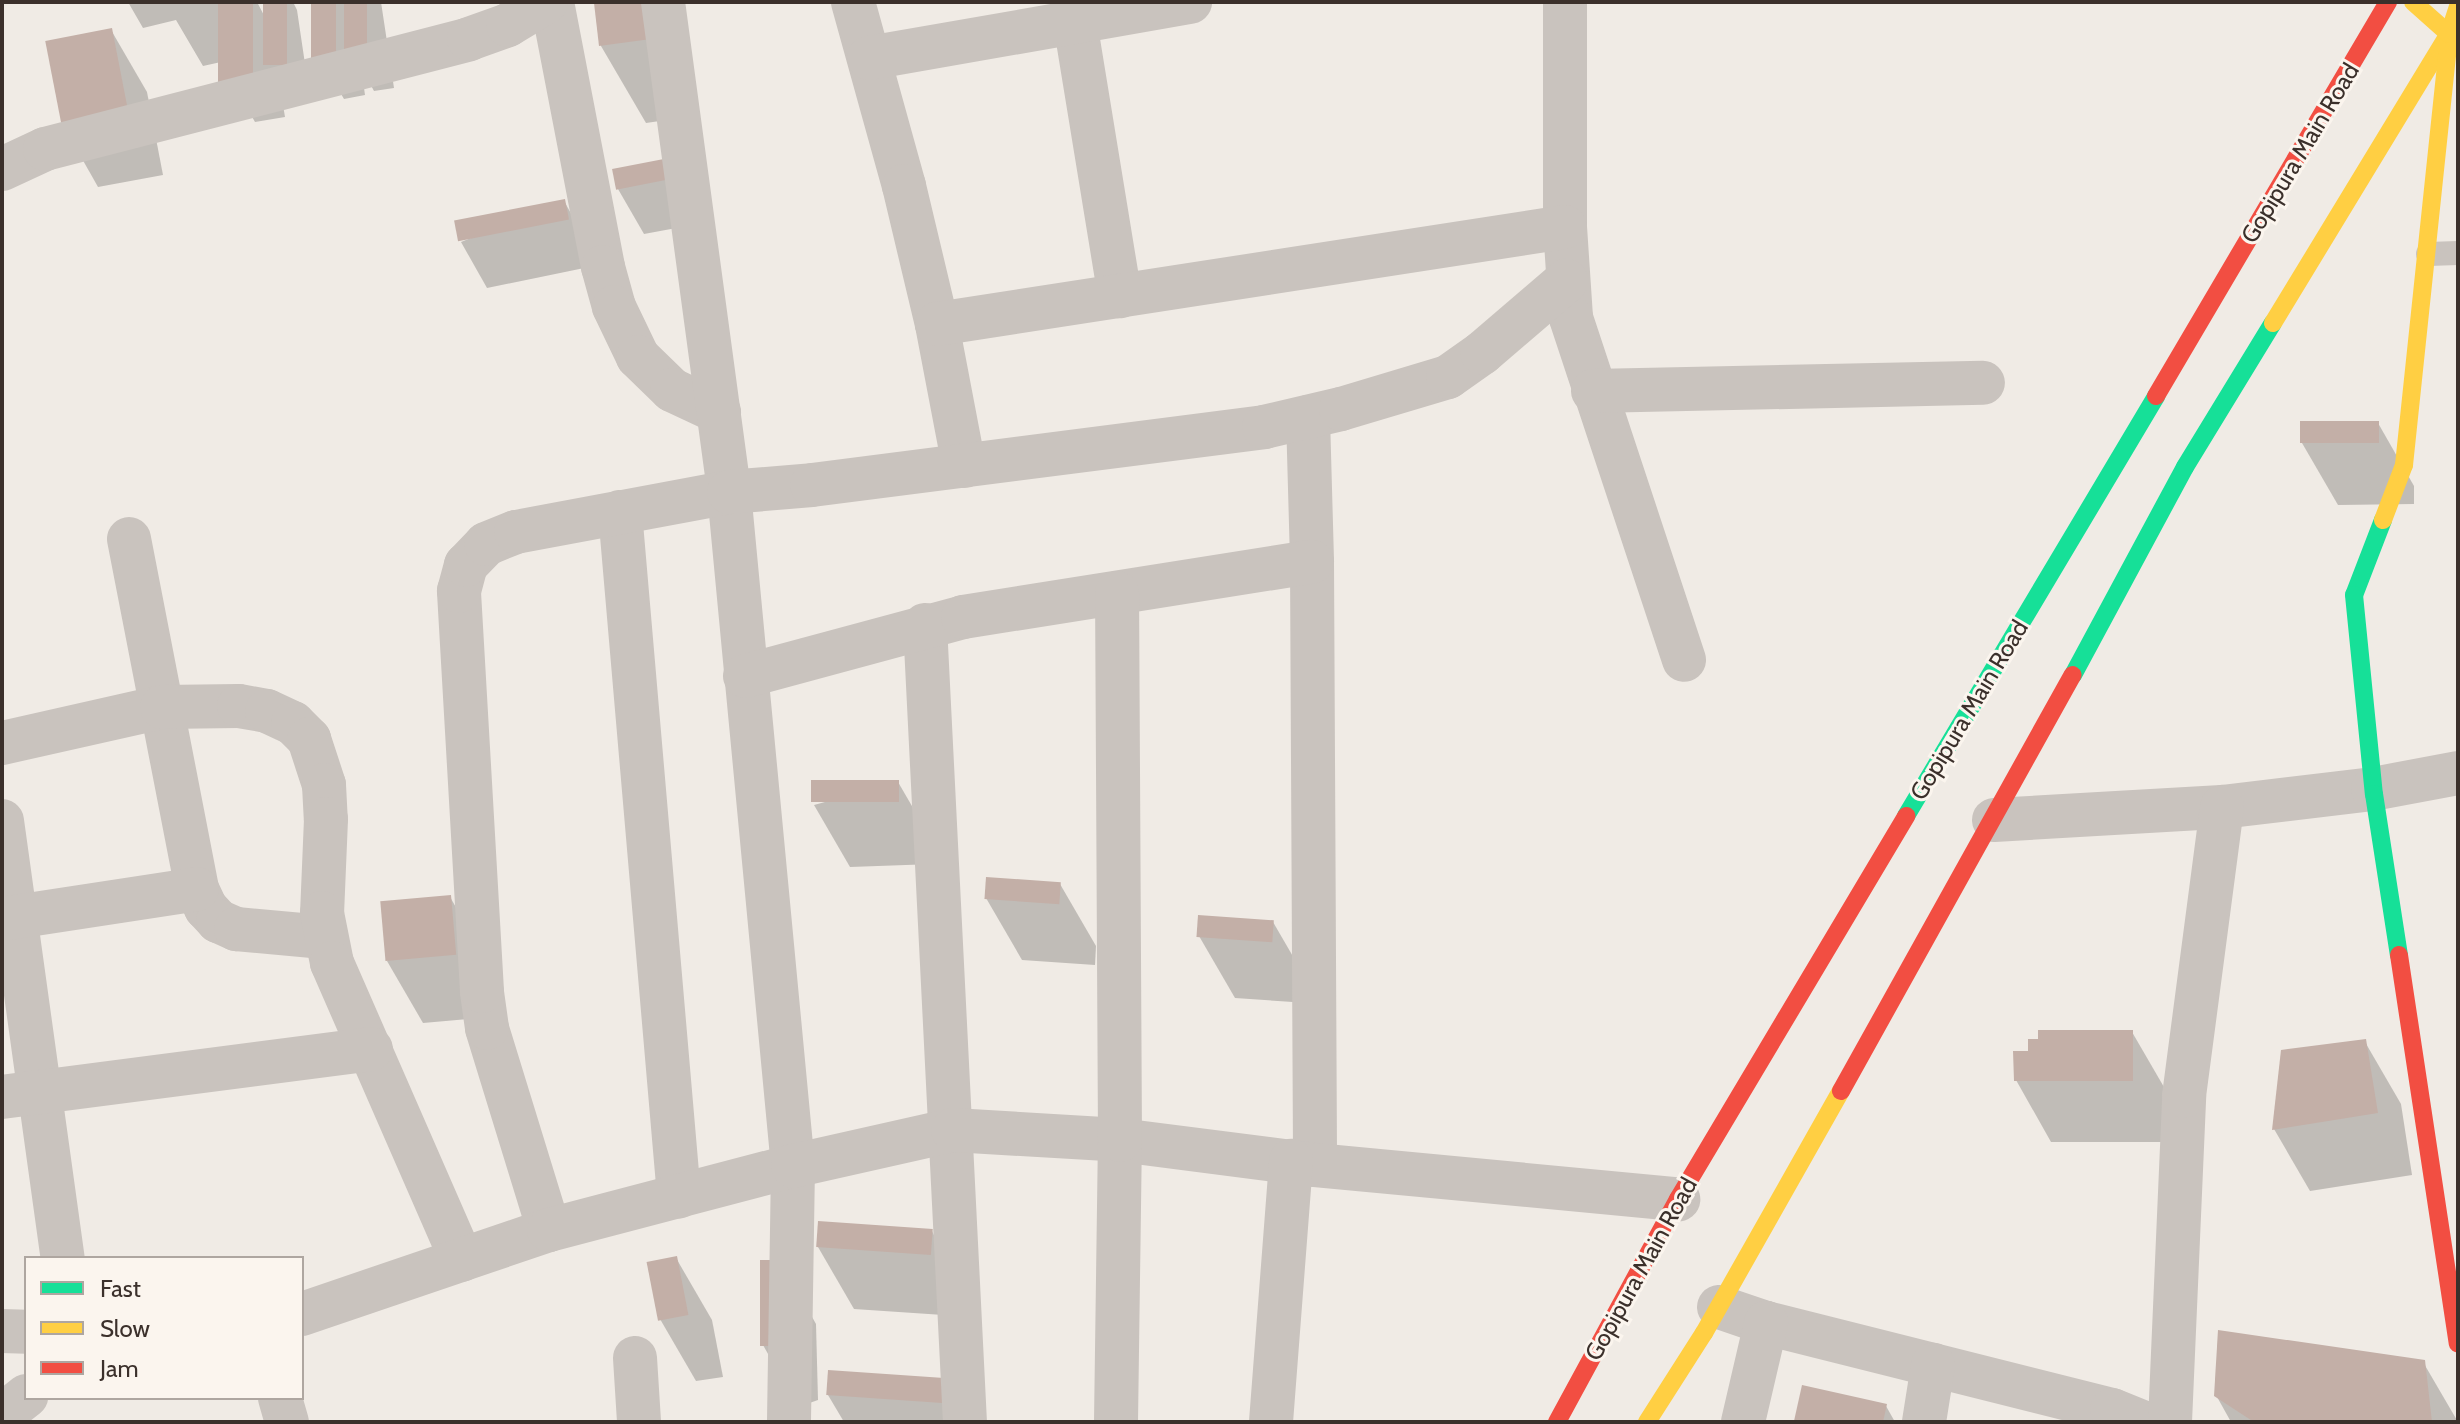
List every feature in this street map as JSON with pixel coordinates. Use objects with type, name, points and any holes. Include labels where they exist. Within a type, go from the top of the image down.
[{"type":"main road","name":"Gopipura Main Road","points":[[1557,1422],[1678,1199],[2381,19],[2388,2]]},
{"type":"main road","points":[[2413,2],[2449,34]]},
{"type":"main road","points":[[2458,6],[2449,34],[2404,465],[2354,595],[2373,789],[2458,1344]]},
{"type":"main road","points":[[1647,1422],[1719,1307],[1994,820],[2185,467],[2449,34]]},
{"type":"street","points":[[2,169],[45,149],[469,39],[508,25],[546,2]]},
{"type":"street","points":[[552,2],[614,307],[638,357],[672,390],[719,412]]},
{"type":"street","points":[[663,2],[729,492],[793,1166],[789,1422]]},
{"type":"street","points":[[853,2],[937,324],[964,466]]},
{"type":"street","points":[[869,58],[1190,2]]},
{"type":"street","points":[[1565,2],[1566,281],[1571,318],[1684,660]]},
{"type":"street","points":[[1075,22],[1120,296]]},
{"type":"street","points":[[937,324],[1565,227]]},
{"type":"street","points":[[549,1230],[487,1028],[482,991],[459,591],[466,565],[486,544],[516,532],[729,492],[964,466],[1264,427],[1308,417],[1448,377],[1482,353],[1566,281]]},
{"type":"street","points":[[1593,391],[1983,383]]},
{"type":"street","points":[[1271,1422],[1303,1163],[1312,562],[1308,417]]},
{"type":"street","points":[[620,512],[679,1196]]},
{"type":"street","points":[[129,539],[197,889],[218,921],[236,929],[324,937]]},
{"type":"street","points":[[745,676],[925,625],[1312,562]]},
{"type":"street","points":[[1116,1422],[1120,1140],[1117,593]]},
{"type":"street","points":[[925,625],[953,1130],[965,1422]]},
{"type":"street","points":[[2,743],[162,707],[239,706],[267,711],[293,723],[309,739],[324,785],[324,937],[332,963],[462,1260]]},
{"type":"street","points":[[1994,820],[2222,807],[2373,789],[2458,773]]},
{"type":"street","points":[[2170,1422],[2184,1096],[2222,807]]},
{"type":"street","points":[[2,821],[21,1095],[62,1256]]},
{"type":"street","points":[[8,918],[197,889]]},
{"type":"street","points":[[21,1095],[371,1049]]},
{"type":"street","points":[[304,1313],[549,1230],[793,1166],[953,1130],[1120,1140],[1303,1163],[1678,1199]]},
{"type":"street","points":[[1719,1307],[1766,1323],[1933,1365],[2082,1412],[2142,1422]]},
{"type":"street","points":[[1743,1422],[1766,1323]]},
{"type":"street","points":[[2,1331],[24,1332]]},
{"type":"street","points":[[635,1358],[639,1422]]},
{"type":"street","points":[[1924,1422],[1933,1365]]},
{"type":"street","points":[[2,1415],[24,1398]]},
{"type":"street","points":[[281,1400],[287,1422]]},
{"type":"lane","points":[[2428,254],[2458,253]]},
{"type":"building","points":[[218,2],[253,2],[253,89],[218,89]]},
{"type":"building","points":[[263,2],[287,2],[287,65],[263,65]]},
{"type":"building","points":[[311,2],[336,2],[336,65],[311,65]]},
{"type":"building","points":[[344,2],[367,2],[367,57],[344,57]]},
{"type":"building","points":[[646,2],[651,39],[599,46],[594,3]]},
{"type":"building","points":[[112,28],[128,112],[62,125],[45,41]]},
{"type":"building","points":[[669,158],[673,179],[616,190],[612,169]]},
{"type":"building","points":[[565,199],[569,220],[458,241],[454,221]]},
{"type":"building","points":[[2300,421],[2379,421],[2379,443],[2300,443]]},
{"type":"building","points":[[811,780],[899,780],[899,802],[811,802]]},
{"type":"building","points":[[986,877],[1061,882],[1059,904],[984,899]]},
{"type":"building","points":[[451,895],[456,955],[385,961],[380,901]]},
{"type":"building","points":[[1198,915],[1274,920],[1272,942],[1196,937]]},
{"type":"building","points":[[2038,1030],[2133,1030],[2133,1081],[2014,1081],[2013,1051],[2028,1051],[2028,1039],[2038,1039]]},
{"type":"building","points":[[2366,1039],[2378,1113],[2272,1130],[2281,1050]]},
{"type":"building","points":[[818,1221],[933,1229],[931,1255],[816,1247]]},
{"type":"building","points":[[677,1256],[688,1315],[658,1321],[647,1262]]},
{"type":"building","points":[[760,1260],[782,1260],[782,1346],[760,1346]]},
{"type":"building","points":[[2218,1330],[2425,1360],[2432,1422],[2254,1422],[2214,1396]]},
{"type":"building","points":[[828,1370],[948,1378],[946,1403],[826,1395]]},
{"type":"building","points":[[1802,1385],[1887,1404],[1883,1422],[1794,1421]]},
{"type":"traffic: fast","points":[[2073,675],[2185,467],[2273,323]]},
{"type":"traffic: fast","points":[[1906,816],[2156,396]]},
{"type":"traffic: fast","points":[[2383,520],[2354,595],[2374,794],[2399,955]]},
{"type":"traffic: slow","points":[[2383,520],[2404,465],[2449,34],[2413,2]]},
{"type":"traffic: slow","points":[[2273,323],[2449,34],[2458,6]]},
{"type":"traffic: slow","points":[[1647,1422],[1704,1333],[1841,1091]]},
{"type":"traffic: jam","points":[[2156,396],[2388,2]]},
{"type":"traffic: jam","points":[[1841,1091],[2073,675]]},
{"type":"traffic: jam","points":[[1557,1422],[1678,1199],[1906,816]]},
{"type":"traffic: jam","points":[[2399,955],[2458,1344]]}]
